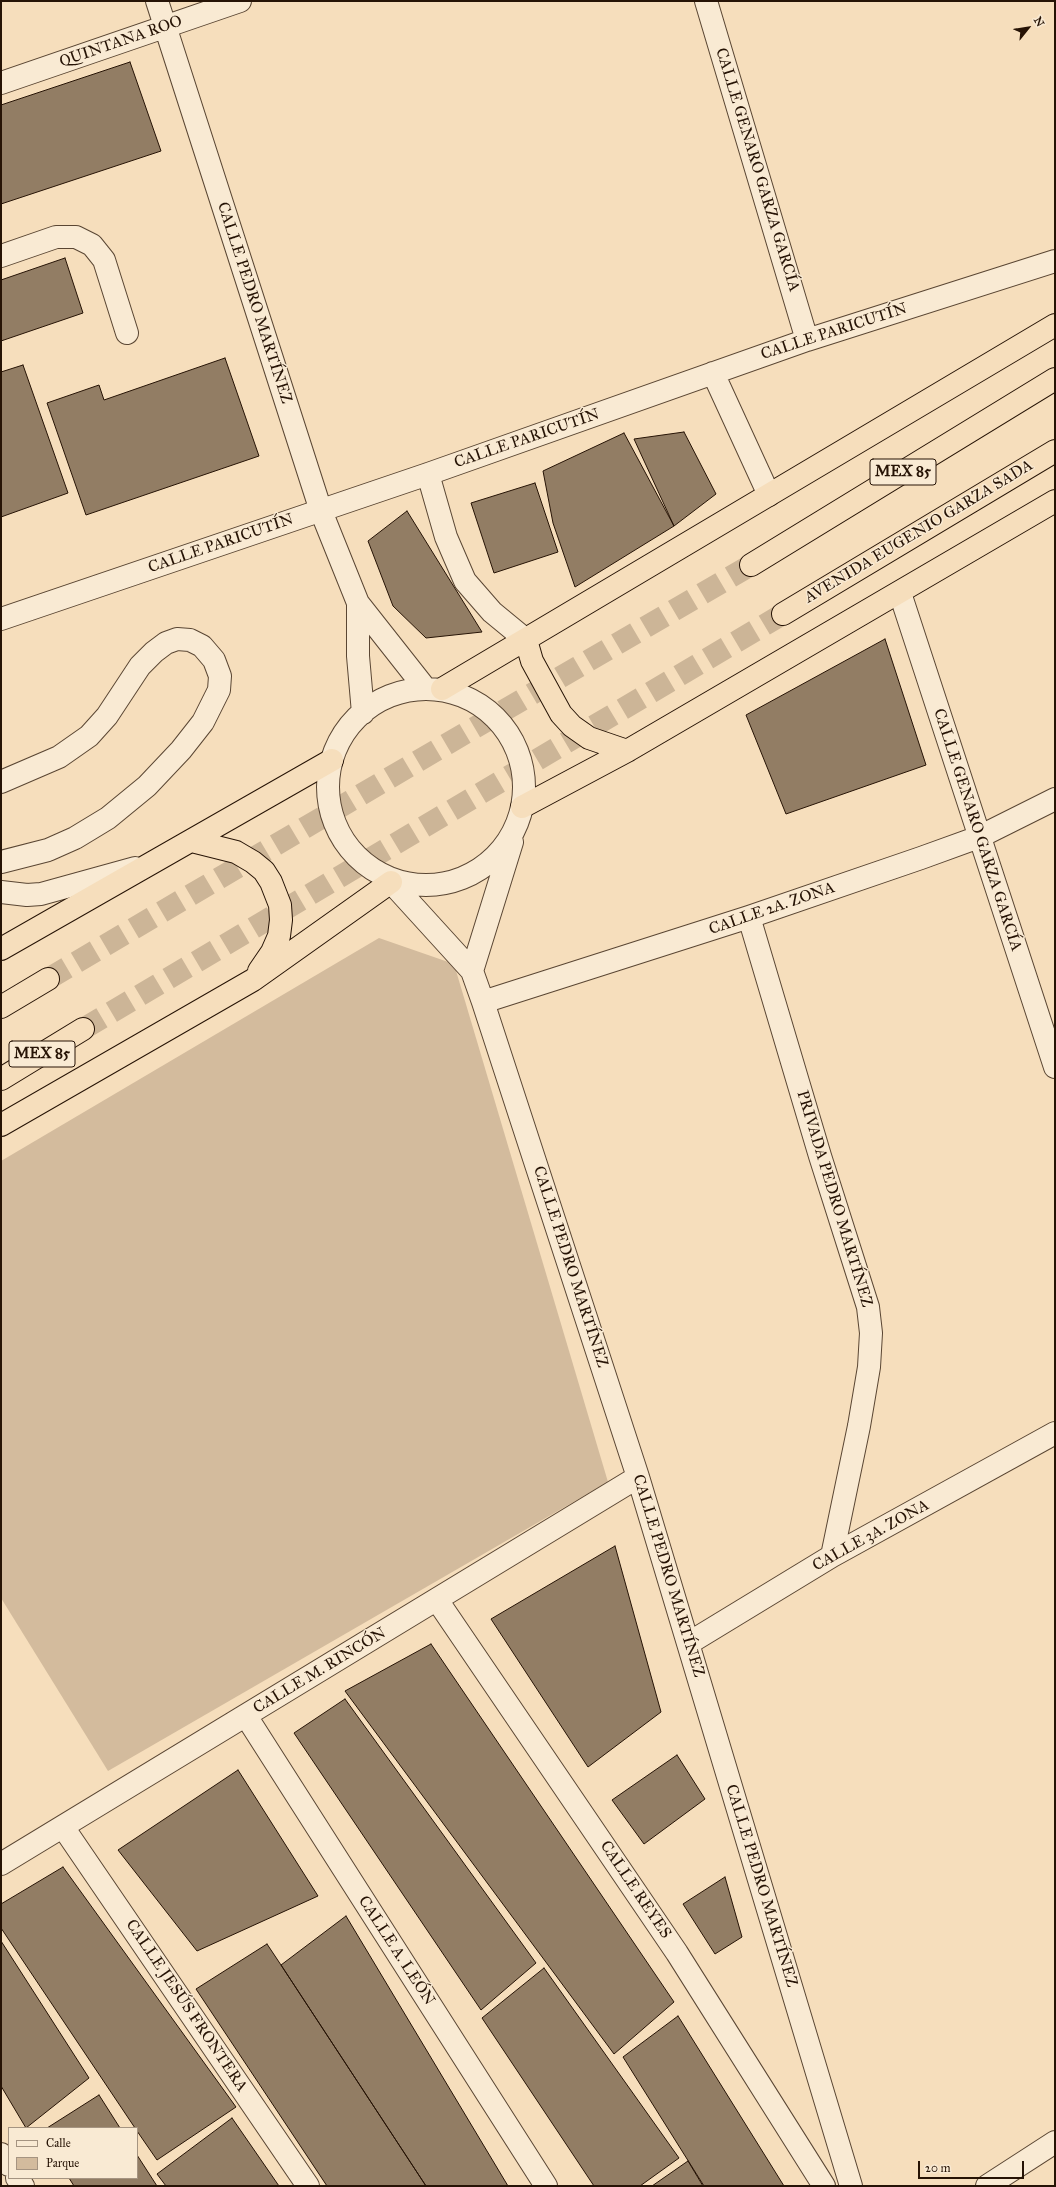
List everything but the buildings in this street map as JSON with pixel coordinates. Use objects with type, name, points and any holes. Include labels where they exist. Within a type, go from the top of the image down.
[{"type":"highway","points":[[434,688],[526,640],[1055,325]]},
{"type":"highway","name":"MEX 85","points":[[751,565],[1055,379]]},
{"type":"highway","name":"AVENIDA EUGENIO GARZA SADA","points":[[784,614],[1055,451]]},
{"type":"highway","points":[[522,807],[627,751],[1055,501]]},
{"type":"highway","points":[[526,640],[532,661],[561,714],[572,726],[589,738],[627,751]]},
{"type":"highway","points":[[1,949],[332,760]]},
{"type":"highway","points":[[192,840],[236,852],[253,862],[264,871],[276,891],[280,905],[281,920],[278,936],[272,952],[253,980]]},
{"type":"highway","points":[[1,1125],[253,980],[391,882]]},
{"type":"highway","points":[[1,1007],[48,979]]},
{"type":"highway","name":"MEX 85","points":[[1,1078],[83,1029]]},
{"type":"street","name":"CALLE PEDRO MARTÍNEZ","points":[[157,1],[320,511],[358,603],[434,688]]},
{"type":"street","name":"QUINTANA ROO","points":[[1,83],[240,1]]},
{"type":"street","name":"CALLE GENARO GARZA GARCÍA","points":[[706,1],[807,340]]},
{"type":"street","points":[[1,256],[56,237],[76,237],[92,244],[104,260],[127,333]]},
{"type":"street","name":"CALLE PARICUTÍN","points":[[1,619],[428,474],[807,340],[1055,261]]},
{"type":"street","points":[[713,373],[769,495]]},
{"type":"street","points":[[428,474],[446,538],[465,581],[492,612],[526,640]]},
{"type":"street","name":"CALLE GENARO GARZA GARCÍA","points":[[900,592],[1055,1067]]},
{"type":"street","name":"CALLE PEDRO MARTÍNEZ","points":[[358,603],[358,656],[363,713]]},
{"type":"street","points":[[1,782],[59,757],[89,736],[107,716],[140,666],[154,652],[166,643],[177,639],[190,640],[202,646],[214,660],[220,676],[219,690],[203,722],[181,750],[147,786],[108,818],[75,838],[48,850],[1,862]]},
{"type":"street","name":"CALLE PEDRO MARTÍNEZ","points":[[434,688],[391,694],[363,713],[344,732],[332,760],[328,787],[332,815],[344,840],[362,861],[391,882],[472,971],[638,1477],[689,1643],[850,2186]]},
{"type":"street","points":[[434,688],[478,703],[503,725],[517,752],[524,780],[522,807],[472,971]]},
{"type":"street","name":"CALLE 2A. ZONA","points":[[483,1002],[749,917],[979,837],[1055,799]]},
{"type":"street","points":[[391,882],[430,886],[460,880],[487,865],[516,828]]},
{"type":"street","points":[[1,892],[27,895],[40,894],[149,864]]},
{"type":"street","name":"PRIVADA PEDRO MARTÍNEZ","points":[[749,917],[820,1156],[868,1307],[871,1334],[869,1367],[859,1426],[832,1556]]},
{"type":"street","name":"CALLE 3A. ZONA","points":[[689,1643],[832,1556],[1055,1433]]},
{"type":"street","name":"CALLE M. RINCÓN","points":[[1,1864],[638,1477]]},
{"type":"street","name":"CALLE REYES","points":[[437,1600],[677,1953],[824,2186]]},
{"type":"street","name":"CALLE A. LEÓN","points":[[246,1716],[546,2186]]},
{"type":"street","name":"CALLE JESÚS FRONTERA","points":[[63,1827],[308,2186]]},
{"type":"street","points":[[987,2186],[1055,2142]]},
{"type":"street","points":[[1,2154],[8,2164]]},
{"type":"green space","points":[[379,938],[454,964],[608,1482],[108,1771],[1,1598],[1,1161]]},
{"type":"tunnel","points":[[48,979],[751,565]]},
{"type":"tunnel","points":[[83,1029],[783,614]]}]
